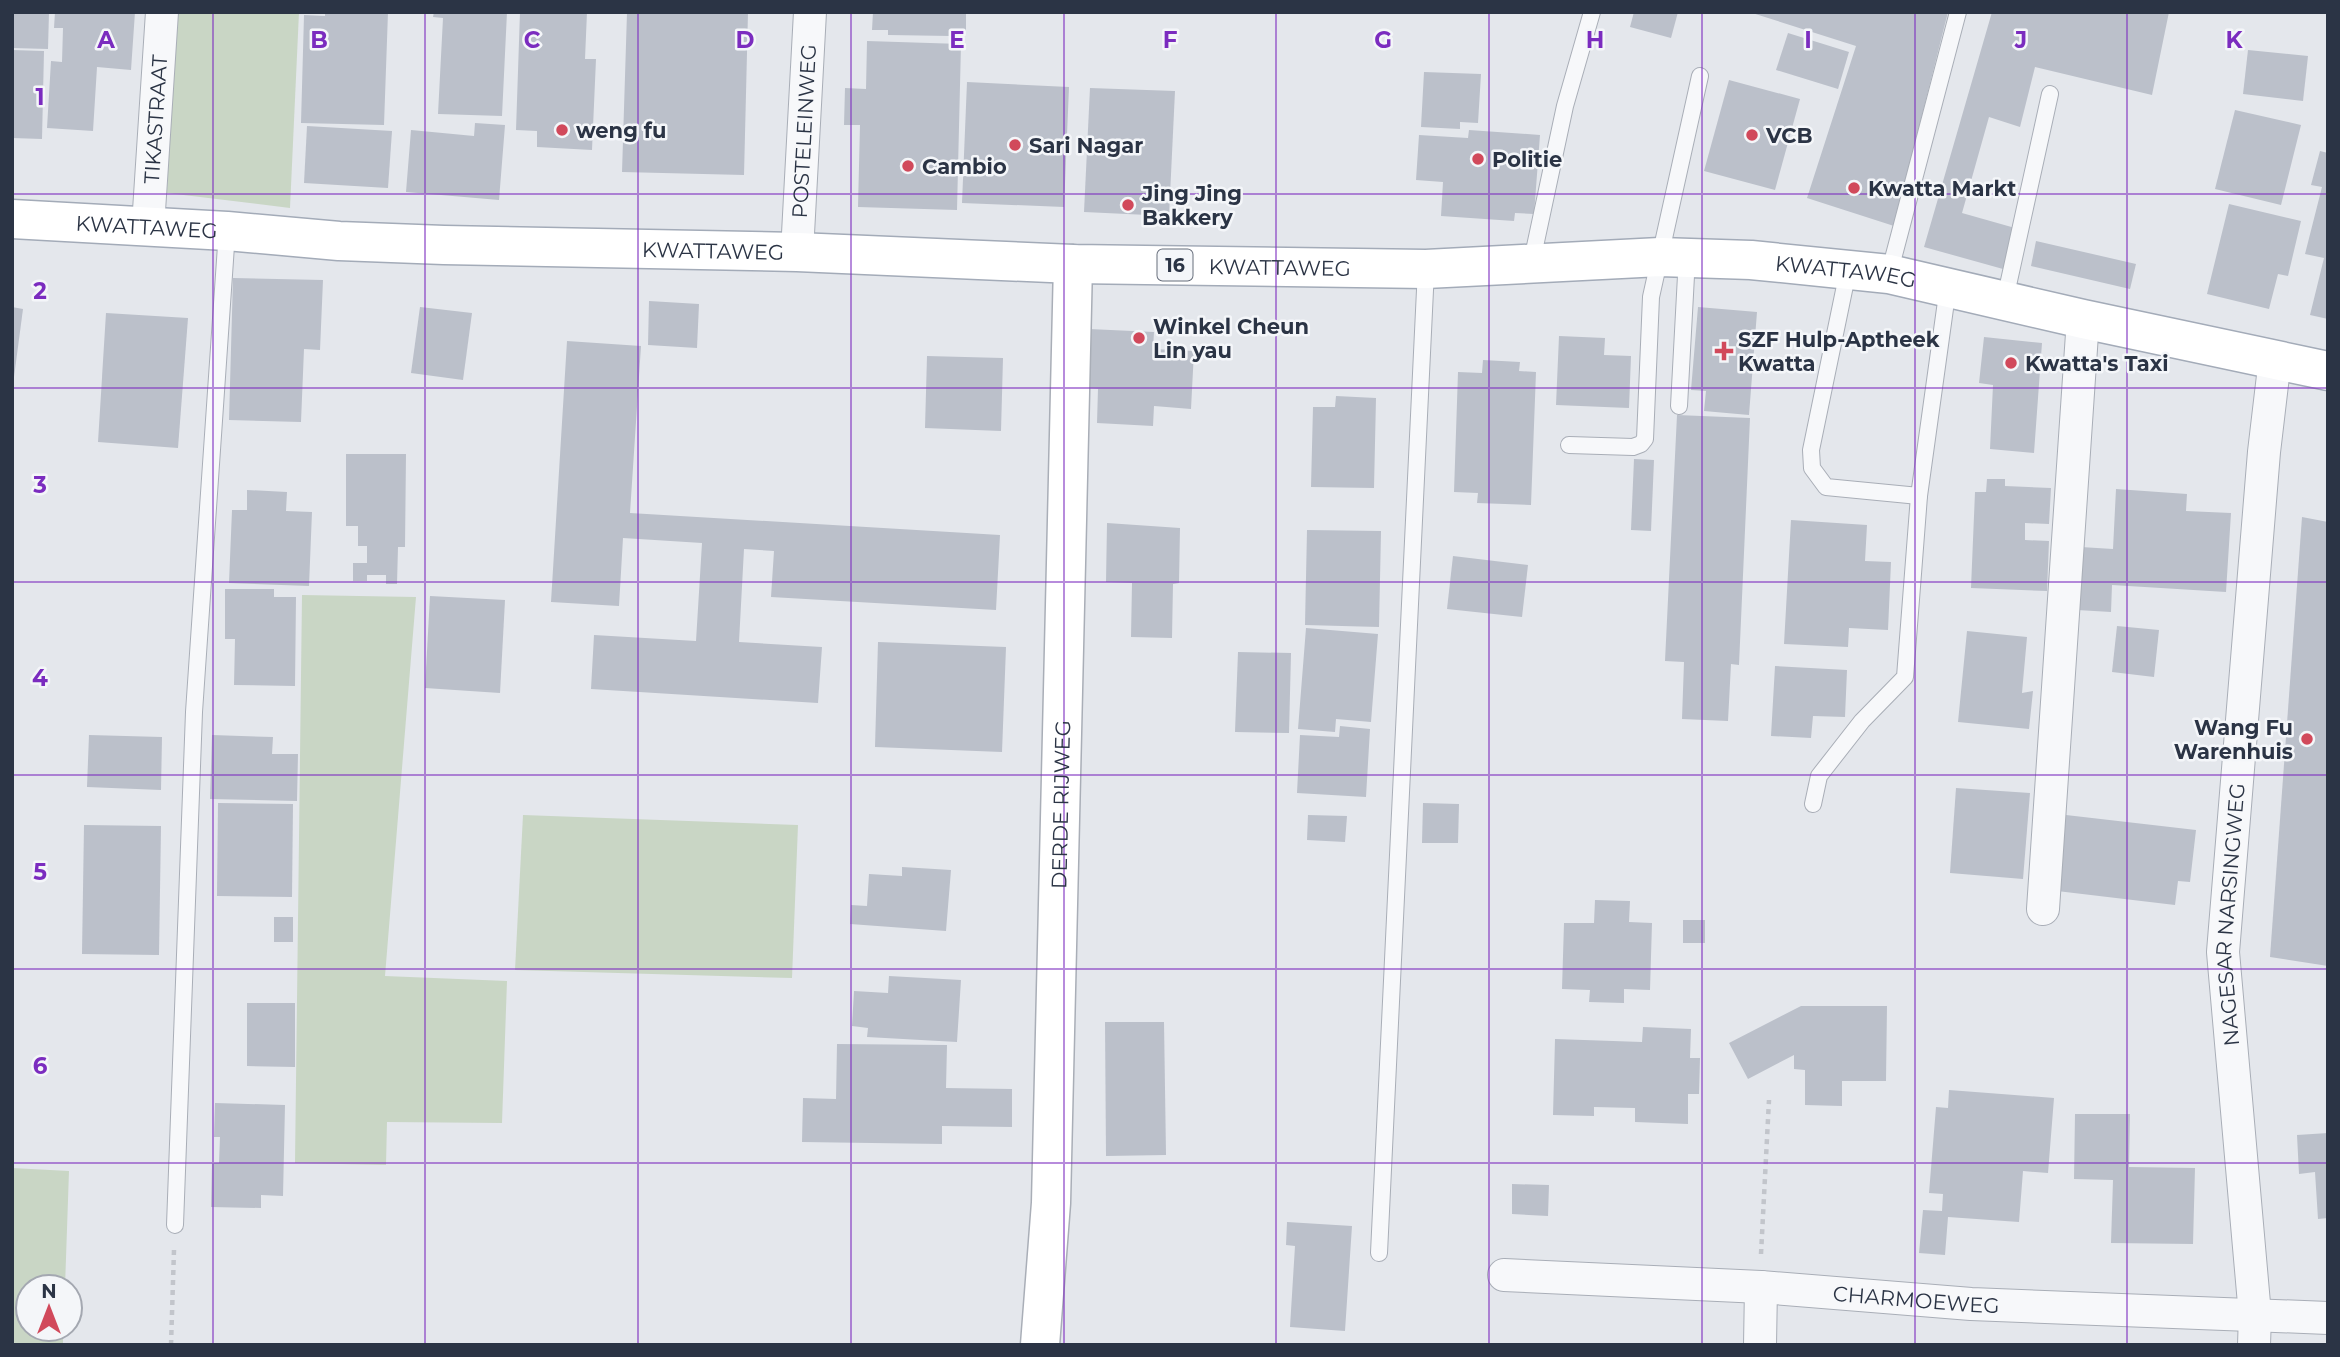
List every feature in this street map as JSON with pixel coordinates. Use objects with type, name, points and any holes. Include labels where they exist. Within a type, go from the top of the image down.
[{"type":"main road","name":"KWATTAWEG","points":[[12,219],[227,231],[339,241],[797,252],[1073,264],[1426,269],[1674,257],[1751,260],[1889,274],[2328,371]]},
{"type":"main road","name":"DERDE RIJWEG","points":[[1040,1345],[1051,1203],[1073,264]]},
{"type":"street","name":"TIKASTRAAT","points":[[148,226],[162,12]]},
{"type":"street","name":"POSTELEINWEG","points":[[797,252],[810,12]]},
{"type":"street","points":[[2043,909],[2083,319]]},
{"type":"street","name":"NAGESAR NARSINGWEG","points":[[2254,1330],[2223,952],[2264,452],[2275,359]]},
{"type":"street","name":"CHARMOEWEG","points":[[1504,1275],[1761,1287],[2254,1330],[2328,1318]]},
{"type":"street","points":[[1760,1345],[1761,1287]]},
{"type":"lane","points":[[1531,265],[1565,106],[1592,12]]},
{"type":"lane","points":[[1889,274],[1958,12]]},
{"type":"lane","points":[[1679,406],[1674,257],[1700,76]]},
{"type":"lane","points":[[2004,299],[2050,94]]},
{"type":"lane","points":[[175,1225],[194,712],[227,231]]},
{"type":"lane","points":[[1569,445],[1633,447],[1645,439],[1651,297],[1674,257]]},
{"type":"lane","points":[[1379,1253],[1426,269]]},
{"type":"lane","points":[[1848,271],[1811,450],[1812,468],[1826,487],[1919,496]]},
{"type":"lane","points":[[1812,804],[1819,776],[1862,721],[1905,677],[1919,496],[1948,287]]},
{"type":"path","points":[[1761,1287],[1769,1100]]},
{"type":"path","points":[[171,1345],[175,1225]]},
{"type":"green space","points":[[174,12],[299,12],[290,208],[167,193]]},
{"type":"green space","points":[[302,595],[416,597],[385,976],[507,981],[502,1123],[387,1122],[386,1165],[295,1163]]},
{"type":"green space","points":[[523,815],[798,825],[792,978],[515,970]]},
{"type":"green space","points":[[12,1168],[69,1171],[65,1273],[14,1273],[14,1343],[63,1345],[12,1345]]},
{"type":"building","points":[[12,12],[49,12],[48,49],[12,48]]},
{"type":"building","points":[[55,12],[135,12],[131,70],[97,67],[93,131],[47,128],[51,61],[62,62],[63,28],[54,28]]},
{"type":"building","points":[[325,12],[388,12],[384,125],[301,123],[304,15],[325,16]]},
{"type":"building","points":[[434,12],[507,12],[502,116],[438,114],[443,18],[433,17]]},
{"type":"building","points":[[520,12],[587,12],[585,59],[596,59],[592,150],[537,147],[537,131],[516,130]]},
{"type":"building","points":[[627,12],[748,12],[744,175],[622,172]]},
{"type":"building","points":[[873,12],[966,12],[966,31],[951,31],[951,36],[888,35],[888,30],[872,30]]},
{"type":"building","points":[[1634,12],[1678,12],[1671,38],[1630,27]]},
{"type":"building","points":[[1749,12],[1948,12],[1894,226],[1807,198],[1856,46]]},
{"type":"building","points":[[1992,12],[2169,12],[2152,95],[2035,67],[2020,127],[1989,117],[1962,213],[2015,228],[2003,269],[1924,247]]},
{"type":"building","points":[[1788,33],[1849,52],[1838,89],[1776,70]]},
{"type":"building","name":"Cambio","points":[[867,41],[961,44],[957,210],[858,207],[860,125],[844,125],[845,88],[866,89]]},
{"type":"building","points":[[12,50],[44,51],[42,139],[12,138]]},
{"type":"building","points":[[2248,50],[2308,56],[2303,101],[2243,94]]},
{"type":"building","points":[[1424,72],[1481,74],[1478,123],[1460,122],[1460,129],[1421,127]]},
{"type":"building","name":"VCB","points":[[1729,80],[1800,99],[1775,190],[1704,171]]},
{"type":"building","name":"Sari Nagar","points":[[967,82],[1069,87],[1064,207],[962,203]]},
{"type":"building","points":[[1090,88],[1175,91],[1169,216],[1084,212]]},
{"type":"building","points":[[2235,110],[2301,125],[2281,205],[2215,189]]},
{"type":"building","points":[[475,123],[505,125],[499,200],[406,192],[411,130],[474,136]]},
{"type":"building","points":[[307,126],[392,131],[388,188],[304,183]]},
{"type":"building","name":"Politie","points":[[1469,130],[1540,135],[1534,214],[1515,213],[1514,221],[1441,216],[1443,182],[1416,180],[1419,135],[1468,138]]},
{"type":"building","points":[[2320,151],[2328,153],[2328,319],[2310,315],[2324,258],[2305,254],[2322,187],[2311,185]]},
{"type":"building","points":[[2229,204],[2301,221],[2288,276],[2278,274],[2269,309],[2207,294]]},
{"type":"building","points":[[2036,241],[2136,264],[2130,289],[2031,266]]},
{"type":"building","points":[[233,278],[323,280],[320,350],[304,349],[301,422],[229,420]]},
{"type":"building","points":[[649,301],[699,304],[697,348],[648,345]]},
{"type":"building","points":[[12,307],[23,309],[14,377],[12,377]]},
{"type":"building","points":[[420,307],[472,313],[463,380],[411,373]]},
{"type":"building","name":"SZF Hulp-Aptheek Kwatta","points":[[1698,307],[1757,312],[1749,415],[1704,411],[1706,391],[1691,390]]},
{"type":"building","points":[[106,313],[188,318],[178,448],[98,442]]},
{"type":"building","points":[[1089,329],[1154,332],[1153,349],[1194,351],[1191,409],[1154,406],[1153,426],[1097,423],[1098,389],[1085,388]]},
{"type":"building","points":[[1559,336],[1605,338],[1604,355],[1631,356],[1629,408],[1556,405]]},
{"type":"building","points":[[1984,337],[2042,343],[2034,453],[1990,449],[1993,385],[1979,383]]},
{"type":"building","points":[[567,341],[641,346],[630,513],[1000,535],[996,610],[771,597],[774,551],[744,549],[739,642],[822,647],[818,703],[591,689],[594,635],[696,641],[702,543],[623,538],[619,606],[551,602]]},
{"type":"building","points":[[927,356],[1003,358],[1001,431],[925,428]]},
{"type":"building","points":[[1483,360],[1520,362],[1519,371],[1536,372],[1531,505],[1477,503],[1478,493],[1454,492],[1458,372],[1482,373]]},
{"type":"building","points":[[1336,396],[1376,398],[1374,488],[1311,487],[1313,407],[1335,407]]},
{"type":"building","points":[[1677,415],[1750,418],[1739,665],[1731,664],[1728,721],[1682,719],[1684,662],[1665,661]]},
{"type":"building","points":[[346,454],[406,454],[405,547],[398,547],[397,584],[386,584],[386,575],[367,575],[367,581],[353,581],[353,563],[367,563],[367,546],[358,546],[358,526],[346,526]]},
{"type":"building","points":[[1634,459],[1654,460],[1651,531],[1631,530]]},
{"type":"building","points":[[1987,479],[2005,479],[2005,486],[2051,488],[2049,524],[2025,523],[2025,540],[2049,541],[2047,591],[1971,588],[1975,492],[1986,492]]},
{"type":"building","points":[[2116,489],[2187,494],[2186,511],[2231,513],[2226,592],[2112,585],[2111,612],[2077,610],[2081,547],[2113,549]]},
{"type":"building","points":[[247,490],[287,492],[286,511],[312,512],[309,586],[229,583],[232,510],[247,510]]},
{"type":"building","name":"Wang Fu Warenhuis","points":[[2302,517],[2328,522],[2328,966],[2270,957]]},
{"type":"building","points":[[1791,520],[1867,525],[1865,561],[1891,562],[1888,630],[1849,628],[1848,647],[1784,644]]},
{"type":"building","points":[[1107,523],[1180,528],[1179,583],[1173,584],[1172,638],[1131,637],[1132,583],[1106,582]]},
{"type":"building","points":[[1307,530],[1381,531],[1379,627],[1305,625]]},
{"type":"building","points":[[1453,556],[1528,565],[1522,617],[1447,609]]},
{"type":"building","points":[[225,589],[274,589],[274,597],[296,597],[295,686],[234,685],[235,639],[225,639]]},
{"type":"building","points":[[430,596],[505,600],[500,693],[425,688]]},
{"type":"building","points":[[2117,626],[2159,630],[2154,677],[2112,672]]},
{"type":"building","points":[[1306,628],[1378,634],[1371,722],[1336,719],[1335,732],[1298,729]]},
{"type":"building","points":[[1967,631],[2027,637],[2022,693],[2033,691],[2029,729],[1958,722]]},
{"type":"building","points":[[878,642],[1006,647],[1002,752],[875,747]]},
{"type":"building","points":[[1238,652],[1291,653],[1289,733],[1235,732]]},
{"type":"building","points":[[1775,666],[1847,670],[1845,717],[1813,716],[1811,738],[1771,736]]},
{"type":"building","points":[[1340,726],[1370,729],[1366,797],[1297,793],[1300,735],[1339,737]]},
{"type":"building","points":[[89,735],[162,737],[161,790],[87,787]]},
{"type":"building","points":[[212,735],[273,737],[272,754],[298,754],[297,801],[210,799]]},
{"type":"building","points":[[1956,788],[2030,793],[2023,879],[1950,873]]},
{"type":"building","points":[[218,803],[293,804],[292,897],[217,896]]},
{"type":"building","points":[[1423,803],[1459,804],[1458,843],[1422,843]]},
{"type":"building","points":[[1308,815],[1347,816],[1345,842],[1307,840]]},
{"type":"building","points":[[2066,815],[2196,830],[2190,882],[2178,881],[2175,905],[2057,891]]},
{"type":"building","points":[[84,825],[161,826],[159,955],[82,954]]},
{"type":"building","points":[[902,867],[951,870],[946,931],[850,924],[851,905],[867,906],[869,874],[902,876]]},
{"type":"building","points":[[1595,900],[1630,901],[1629,922],[1652,923],[1650,990],[1624,989],[1624,1003],[1589,1002],[1590,990],[1562,989],[1564,923],[1594,923]]},
{"type":"building","points":[[274,917],[293,917],[293,942],[274,942]]},
{"type":"building","points":[[1683,920],[1705,920],[1705,943],[1683,943]]},
{"type":"building","points":[[889,976],[961,980],[957,1042],[867,1037],[868,1028],[852,1026],[854,991],[888,993]]},
{"type":"building","points":[[247,1003],[295,1003],[295,1067],[247,1066]]},
{"type":"building","points":[[1801,1006],[1887,1006],[1886,1081],[1842,1081],[1842,1106],[1805,1105],[1805,1070],[1794,1069],[1794,1055],[1748,1079],[1729,1043]]},
{"type":"building","points":[[1105,1022],[1164,1022],[1166,1155],[1106,1156]]},
{"type":"building","points":[[1643,1027],[1691,1029],[1690,1058],[1700,1058],[1699,1094],[1688,1094],[1688,1124],[1635,1122],[1635,1108],[1594,1107],[1594,1116],[1553,1115],[1555,1039],[1642,1042]]},
{"type":"building","points":[[837,1044],[947,1045],[946,1088],[1012,1089],[1012,1127],[942,1126],[942,1144],[802,1142],[803,1098],[836,1099]]},
{"type":"building","points":[[1949,1090],[2054,1098],[2048,1173],[2023,1171],[2019,1222],[1948,1217],[1945,1255],[1919,1253],[1923,1210],[1942,1211],[1943,1194],[1929,1193],[1936,1107],[1948,1108]]},
{"type":"building","points":[[215,1103],[285,1105],[283,1196],[261,1195],[261,1208],[211,1207],[212,1163],[219,1163],[220,1137],[214,1137]]},
{"type":"building","points":[[2075,1114],[2130,1114],[2129,1167],[2195,1168],[2193,1244],[2111,1243],[2113,1180],[2074,1179]]},
{"type":"building","points":[[2328,1133],[2328,1218],[2318,1219],[2315,1172],[2299,1174],[2297,1135]]},
{"type":"building","points":[[1512,1184],[1549,1185],[1548,1216],[1512,1214]]},
{"type":"building","points":[[1287,1222],[1352,1226],[1345,1331],[1290,1327],[1295,1246],[1286,1245]]},
{"type":"place","name":"weng fu","points":[[562,130]]},
{"type":"place","name":"VCB","points":[[1752,135]]},
{"type":"place","name":"Sari Nagar","points":[[1015,145]]},
{"type":"place","name":"Politie","points":[[1478,159]]},
{"type":"place","name":"Cambio","points":[[908,166]]},
{"type":"place","name":"Kwatta Markt","points":[[1854,188]]},
{"type":"place","name":"Jing Jing Bakkery","points":[[1128,205]]},
{"type":"place","name":"Winkel Cheun Lin yau","points":[[1139,338]]},
{"type":"place","name":"SZF Hulp-Aptheek Kwatta","points":[[1724,351]]},
{"type":"place","name":"Kwatta's Taxi","points":[[2011,363]]},
{"type":"place","name":"Wang Fu Warenhuis","points":[[2307,739]]}]
